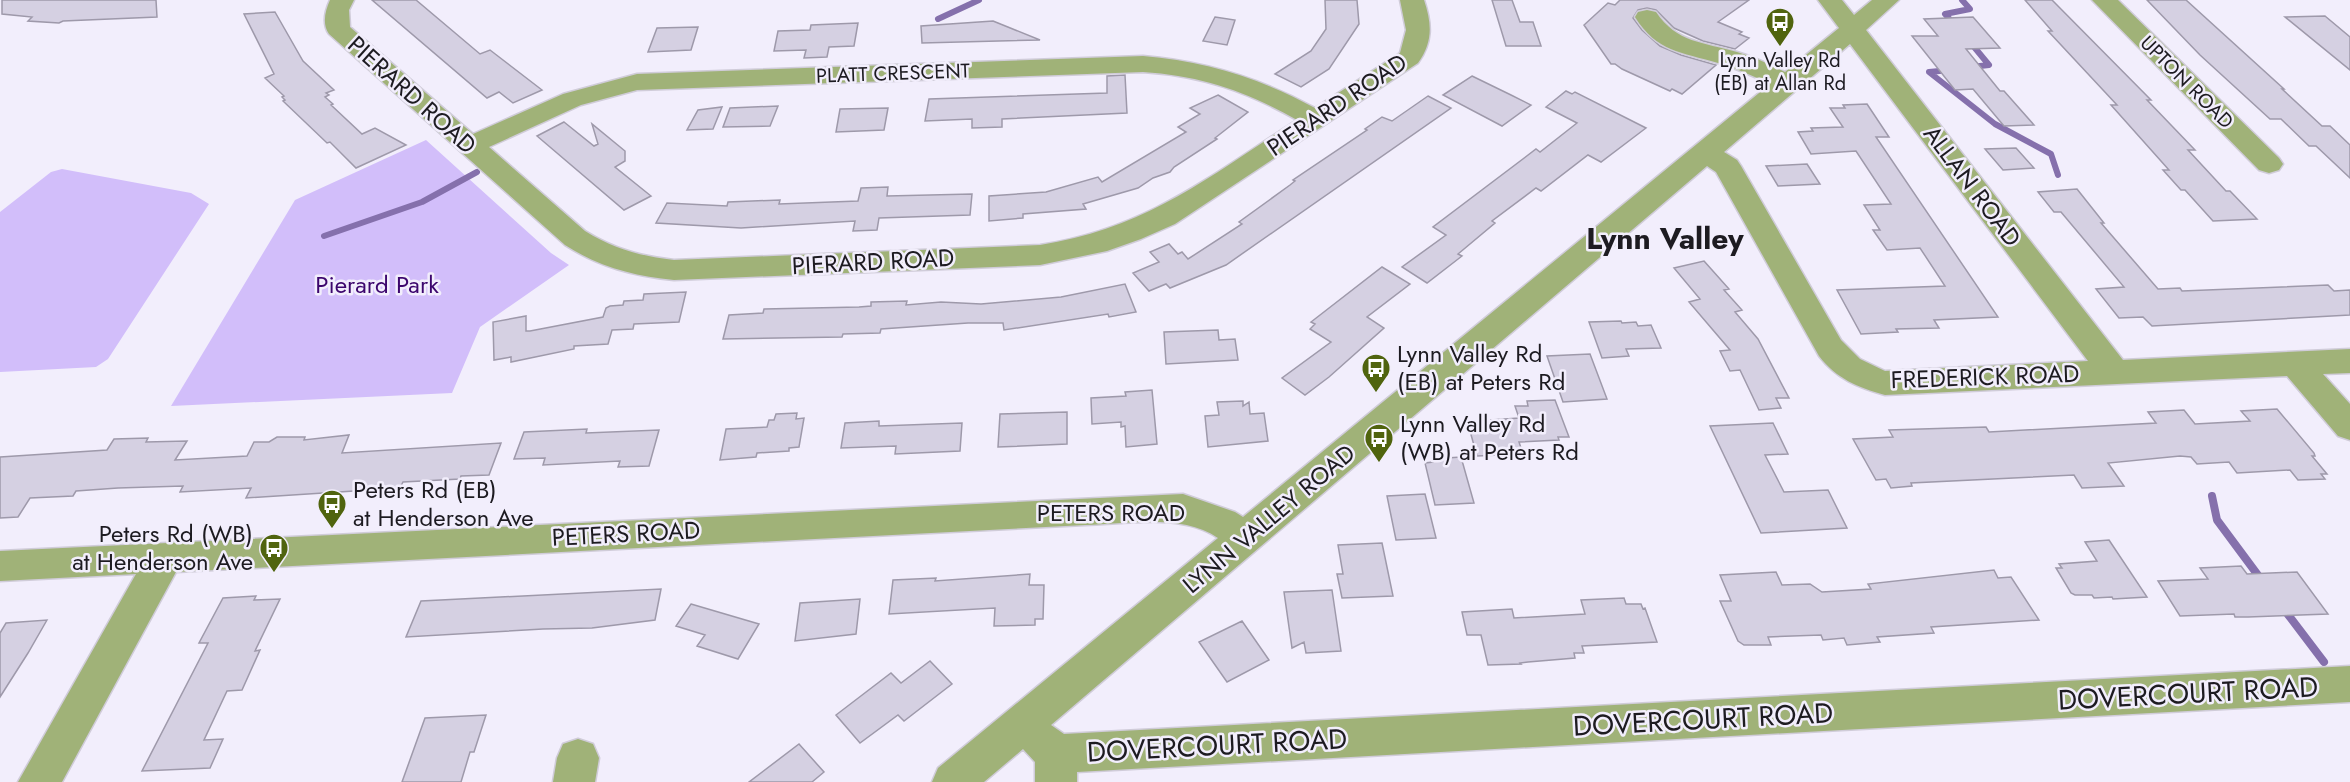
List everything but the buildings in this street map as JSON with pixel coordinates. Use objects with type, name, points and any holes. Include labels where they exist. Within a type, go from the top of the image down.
[{"type":"street","name":"PIERARD ROAD","points":[[342,0],[335,19],[338,29],[575,238],[598,254],[633,266],[674,270],[1040,255],[1078,250],[1115,240],[1174,213],[1409,58],[1416,49],[1420,37],[1412,0]]},
{"type":"street","name":"ALLAN ROAD","points":[[1830,0],[2114,372]]},
{"type":"street","name":"LYNN VALLEY ROAD","points":[[953,782],[1887,0]]},
{"type":"street","name":"UPTON ROAD","points":[[2104,0],[2269,164]]},
{"type":"street","points":[[1647,17],[1652,29],[1671,41],[1696,52],[1735,60],[1788,83]]},
{"type":"street","name":"PLATT CRESCENT","points":[[470,146],[567,100],[606,87],[637,82],[1143,64],[1192,68],[1232,77],[1252,85],[1317,120]]},
{"type":"street","name":"FREDERICK ROAD","points":[[1706,153],[1727,166],[1830,348],[1843,364],[1856,374],[1885,383],[2350,361]]},
{"type":"street","points":[[2295,363],[2350,427]]},
{"type":"street","name":"PETERS ROAD","points":[[0,566],[1085,511],[1183,508],[1222,522],[1245,538]]},
{"type":"street","points":[[39,782],[165,558]]},
{"type":"street","name":"DOVERCOURT ROAD","points":[[1056,768],[2350,684]]},
{"type":"street","points":[[1023,723],[1056,768]]},
{"type":"green space","name":"Pierard Park","points":[[426,140],[551,253],[569,265],[480,327],[452,393],[171,406],[295,200]]},
{"type":"green space","points":[[62,169],[191,193],[209,204],[108,359],[96,367],[0,372],[0,212],[51,172]]},
{"type":"waterway","points":[[938,19],[979,0]]},
{"type":"waterway","points":[[1954,24],[1945,14],[1970,9],[1962,0]]},
{"type":"waterway","points":[[1970,42],[1989,65],[1971,67]]},
{"type":"waterway","points":[[1950,70],[1929,72],[1995,124],[2051,154],[2058,175]]},
{"type":"waterway","points":[[324,236],[422,202],[477,172]]},
{"type":"waterway","points":[[2212,496],[2217,520],[2263,582]]},
{"type":"waterway","points":[[2283,608],[2324,662]]},
{"type":"place","name":"Lynn Valley Rd (EB) at Allan Rd","points":[[1780,48]]},
{"type":"place","name":"Lynn Valley Rd (EB) at Peters Rd","points":[[1376,394]]},
{"type":"place","name":"Lynn Valley Rd (WB) at Peters Rd","points":[[1379,464]]},
{"type":"place","name":"Peters Rd (EB) at Henderson Ave","points":[[332,530]]},
{"type":"place","name":"Peters Rd (WB) at Henderson Ave","points":[[274,574]]},
{"type":"district","name":"Lynn Valley","points":[[1665,239]]}]
